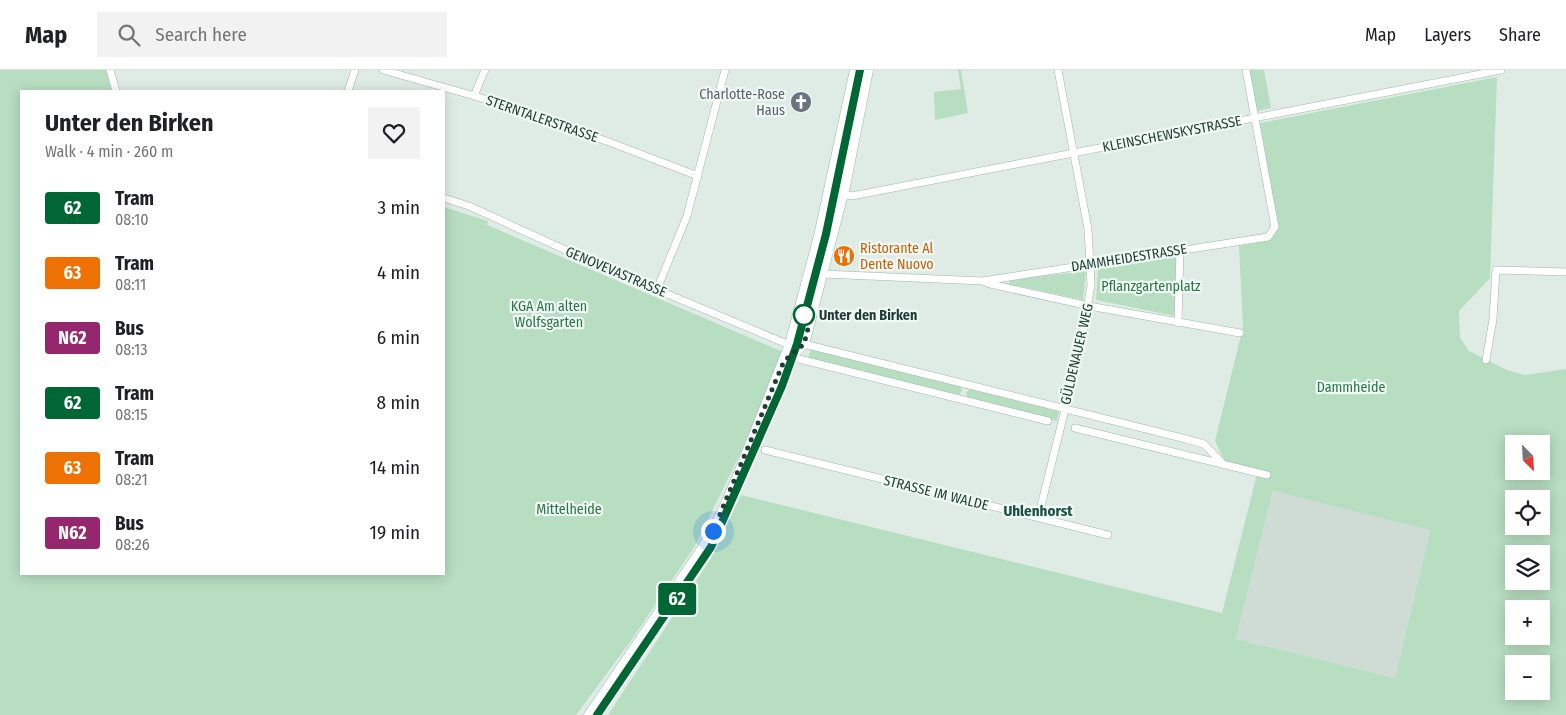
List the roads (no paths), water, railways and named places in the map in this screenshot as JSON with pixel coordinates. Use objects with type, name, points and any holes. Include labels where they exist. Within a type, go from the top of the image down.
[{"type":"main road","points":[[589,715],[713,531],[786,358],[819,236],[855,70]]},
{"type":"main road","points":[[786,358],[804,344],[843,194],[868,70]]},
{"type":"street","points":[[110,70],[116,90]]},
{"type":"street","points":[[348,90],[355,70]]},
{"type":"street","name":"STERNTALERSTRASSE","points":[[383,70],[474,96],[609,142],[698,176]]},
{"type":"street","points":[[474,96],[485,70]]},
{"type":"street","points":[[658,289],[677,243],[698,176],[725,70]]},
{"type":"street","name":"GÜLDENAUER WEG","points":[[1038,518],[1089,306],[1092,264],[1088,229],[1058,70]]},
{"type":"street","points":[[1246,70],[1255,117]]},
{"type":"street","name":"KLEINSCHEWSKYSTRASSE","points":[[843,194],[852,196],[1477,72],[1501,70]]},
{"type":"street","name":"DAMMHEIDESTRASSE","points":[[983,281],[1268,237],[1275,227],[1255,117]]},
{"type":"street","name":"GENOVEVASTRASSE","points":[[445,198],[469,206],[605,268],[790,344]]},
{"type":"street","points":[[1178,323],[1180,250]]},
{"type":"street","points":[[1486,360],[1493,320],[1496,270],[1566,272]]},
{"type":"street","points":[[823,274],[983,281],[1089,306],[1240,333]]},
{"type":"street","points":[[790,344],[804,344],[1204,444],[1223,464]]},
{"type":"street","points":[[786,358],[1048,421]]},
{"type":"street","points":[[1075,428],[1266,474]]},
{"type":"street","name":"STRASSE IM WALDE","points":[[765,450],[1108,535]]},
{"type":"tram line","points":[[597,715],[711,547],[782,386],[797,344],[826,234],[859,70]]},
{"type":"tram line","name":"62","points":[[597,715],[700,566],[711,547],[733,501],[764,424],[782,386],[797,344],[826,234],[860,70]]},
{"type":"place","name":"Charlotte-Rose Haus","points":[[801,102]]},
{"type":"place","name":"Ristorante Al Dente Nuovo","points":[[844,256]]},
{"type":"place","name":"Unter den Birken","points":[[804,315]]},
{"type":"district","name":"Uhlenhorst","points":[[1038,511]]},
{"type":"park label","name":"Pflanzgartenplatz","points":[[1151,286]]},
{"type":"park label","name":"KGA Am alten Wolfsgarten","points":[[549,314]]},
{"type":"park label","name":"Dammheide","points":[[1351,387]]},
{"type":"park label","name":"Mittelheide","points":[[569,509]]}]
